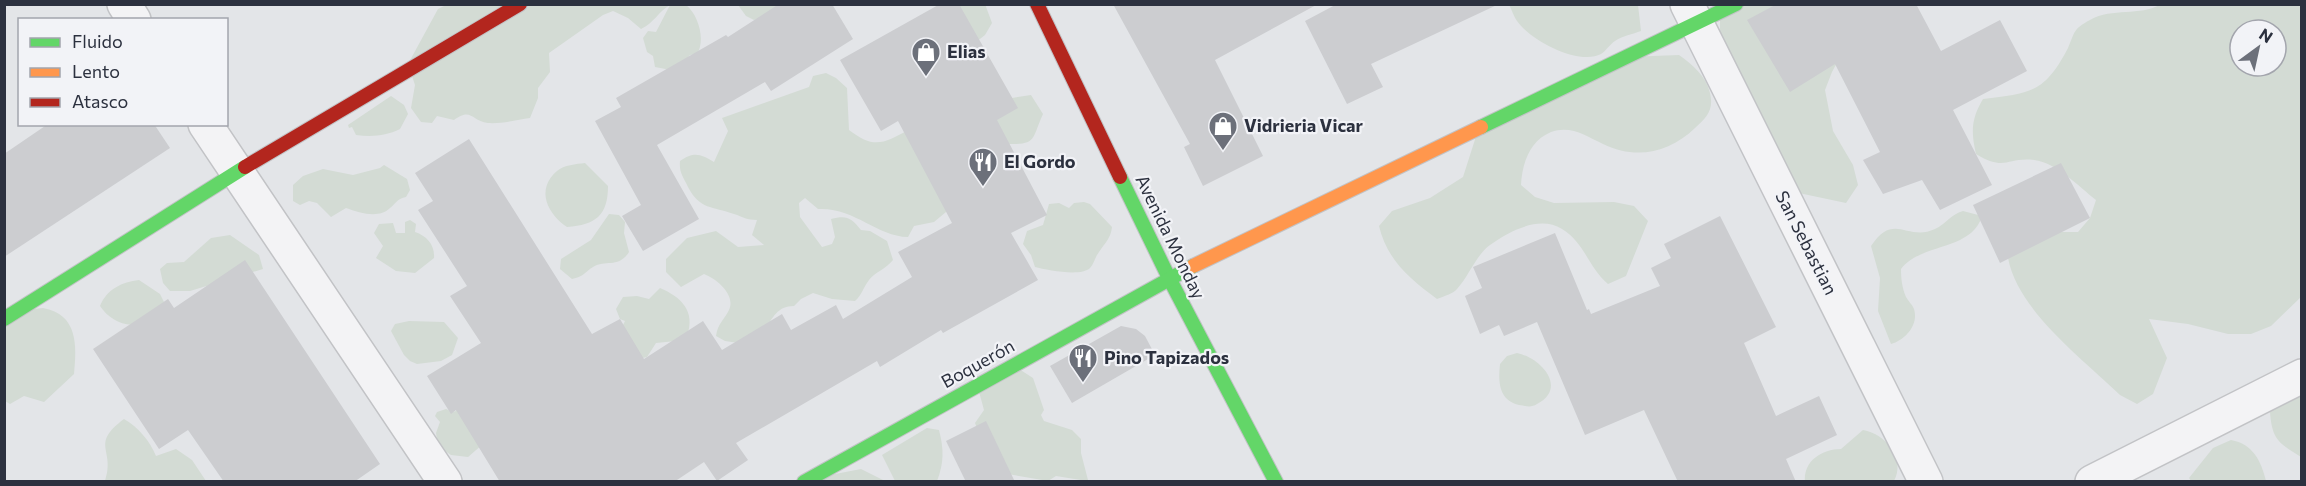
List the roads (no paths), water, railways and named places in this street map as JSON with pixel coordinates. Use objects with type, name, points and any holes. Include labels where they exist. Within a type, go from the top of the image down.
[{"type":"street","points":[[124,4],[133,18]]},
{"type":"street","points":[[4,319],[237,172],[520,4]]},
{"type":"street","name":"Avenida Monday","points":[[1037,4],[1169,278],[1276,482]]},
{"type":"street","name":"Boquerón","points":[[804,482],[1169,278],[1692,14],[1737,4]]},
{"type":"street","name":"San Sebastian","points":[[1692,14],[1926,482]]},
{"type":"street","points":[[206,126],[445,482]]},
{"type":"street","points":[[2092,482],[2301,376]]},
{"type":"place","name":"Elias","points":[[926,78]]},
{"type":"place","name":"Vidrieria Vicar","points":[[1223,152]]},
{"type":"place","name":"El Gordo","points":[[983,188]]},
{"type":"place","name":"Pino Tapizados","points":[[1083,384]]}]
